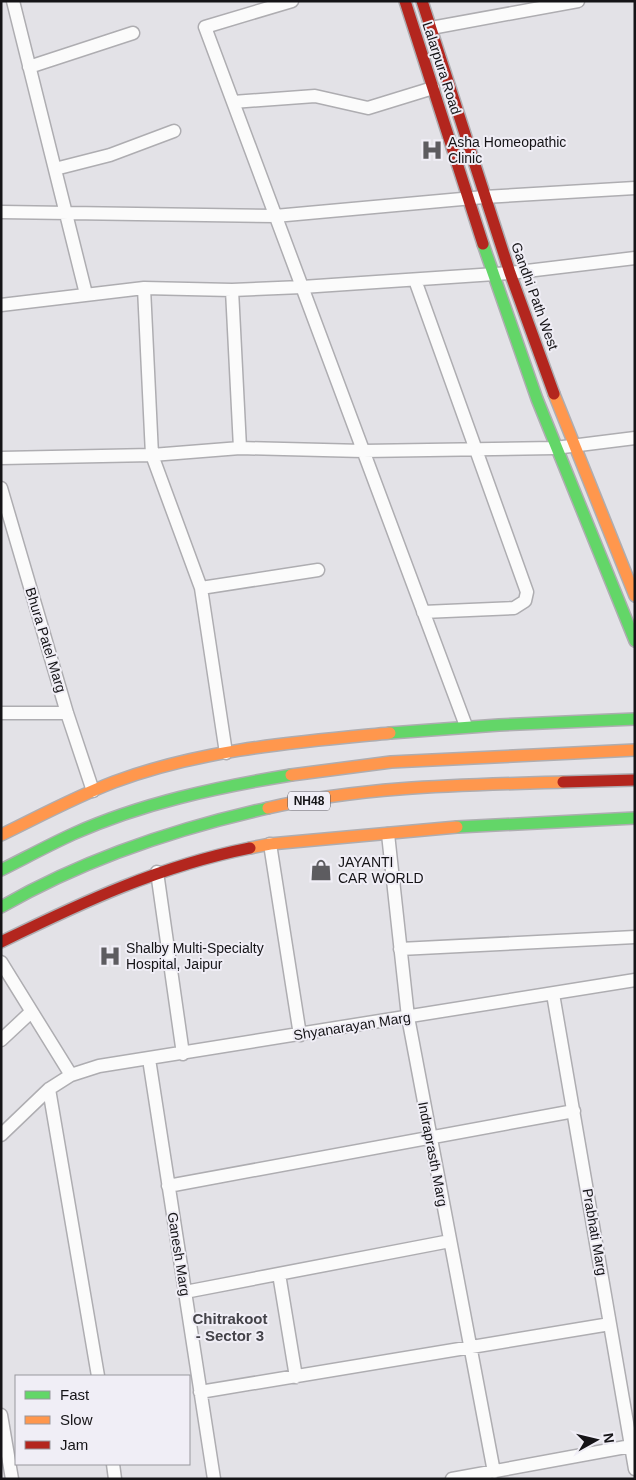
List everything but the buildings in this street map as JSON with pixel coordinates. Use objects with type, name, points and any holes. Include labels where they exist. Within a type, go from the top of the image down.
[{"type":"main road","name":"Lalarpura Road","points":[[405,1],[468,199],[537,399],[555,448],[635,641]]},
{"type":"main road","name":"Gandhi Path West","points":[[422,1],[484,198],[510,272],[574,446],[635,596]]},
{"type":"main road","points":[[415,33],[431,28]]},
{"type":"main road","points":[[1,836],[93,791],[131,776],[226,752],[280,744],[466,726],[635,719]]},
{"type":"main road","name":"NH48","points":[[1,870],[84,828],[144,807],[281,776],[359,764],[423,758],[635,750]]},
{"type":"main road","name":"NH48","points":[[1,907],[57,876],[148,841],[214,820],[288,804],[411,788],[635,780]]},
{"type":"main road","points":[[1,942],[82,902],[157,872],[211,856],[270,844],[452,827],[635,818]]},
{"type":"street","points":[[12,1],[86,294]]},
{"type":"street","points":[[292,1],[251,7],[205,27],[466,726]]},
{"type":"street","points":[[431,28],[578,1]]},
{"type":"street","points":[[29,67],[133,32]]},
{"type":"street","points":[[233,102],[315,96],[368,108],[433,88]]},
{"type":"street","points":[[55,169],[110,155],[174,132]]},
{"type":"street","points":[[1,212],[276,216],[468,199],[635,188]]},
{"type":"street","points":[[1,305],[144,288],[232,290],[302,288],[493,274],[635,258]]},
{"type":"street","points":[[415,280],[527,592],[525,601],[514,608],[423,612]]},
{"type":"street","points":[[144,288],[152,455],[201,588],[226,752]]},
{"type":"street","points":[[232,290],[240,448]]},
{"type":"street","points":[[1,458],[152,455],[240,448],[363,452],[555,448],[635,438]]},
{"type":"street","name":"Bhura Patel Marg","points":[[1,488],[67,713],[93,791]]},
{"type":"street","points":[[201,588],[318,570]]},
{"type":"street","points":[[1,713],[67,713]]},
{"type":"street","name":"Indraprasth Marg","points":[[388,834],[408,1017],[494,1472]]},
{"type":"street","points":[[270,844],[300,1035]]},
{"type":"street","points":[[157,872],[183,1054]]},
{"type":"street","points":[[400,949],[635,937]]},
{"type":"street","points":[[1,962],[71,1075]]},
{"type":"street","name":"Shyanarayan Marg","points":[[1,1135],[49,1089],[71,1075],[99,1066],[635,980]]},
{"type":"street","name":"Prabhati Marg","points":[[553,994],[635,1469]]},
{"type":"street","points":[[1,1040],[31,1012]]},
{"type":"street","name":"Ganesh Marg","points":[[150,1059],[214,1479]]},
{"type":"street","points":[[49,1089],[98,1375]]},
{"type":"street","points":[[168,1186],[574,1111]]},
{"type":"street","points":[[185,1292],[450,1241]]},
{"type":"street","points":[[279,1274],[296,1377]]},
{"type":"street","points":[[200,1392],[470,1349],[610,1324]]},
{"type":"street","points":[[1,1415],[12,1479]]},
{"type":"street","points":[[452,1479],[632,1446]]},
{"type":"street","points":[[113,1465],[115,1479]]},
{"type":"traffic: fast","points":[[483,244],[537,399],[635,641]]},
{"type":"traffic: fast","points":[[390,733],[499,725],[635,719]]},
{"type":"traffic: fast","points":[[1,870],[73,834],[126,813],[180,797],[291,775]]},
{"type":"traffic: fast","points":[[1,907],[65,874],[130,847],[233,816],[268,808]]},
{"type":"traffic: fast","points":[[457,827],[635,818]]},
{"type":"traffic: slow","points":[[554,394],[635,596]]},
{"type":"traffic: slow","points":[[1,835],[99,788],[147,771],[181,762],[250,748],[390,733]]},
{"type":"traffic: slow","points":[[291,775],[391,762],[635,750]]},
{"type":"traffic: slow","points":[[268,808],[341,795],[378,791],[563,782]]},
{"type":"traffic: slow","points":[[250,848],[270,844],[457,827]]},
{"type":"traffic: jam","points":[[405,1],[483,244]]},
{"type":"traffic: jam","points":[[422,1],[510,273],[554,394]]},
{"type":"traffic: jam","points":[[563,782],[635,780]]},
{"type":"traffic: jam","points":[[1,942],[92,899],[153,875],[250,848]]},
{"type":"place","name":"Asha Homeopathic Clinic","points":[[432,150]]},
{"type":"place","name":"JAYANTI CAR WORLD","points":[[321,870]]},
{"type":"place","name":"Shalby Multi-Specialty Hospital, Jaipur","points":[[110,956]]},
{"type":"district","name":"Chitrakoot - Sector 3","points":[[230,1326]]}]
